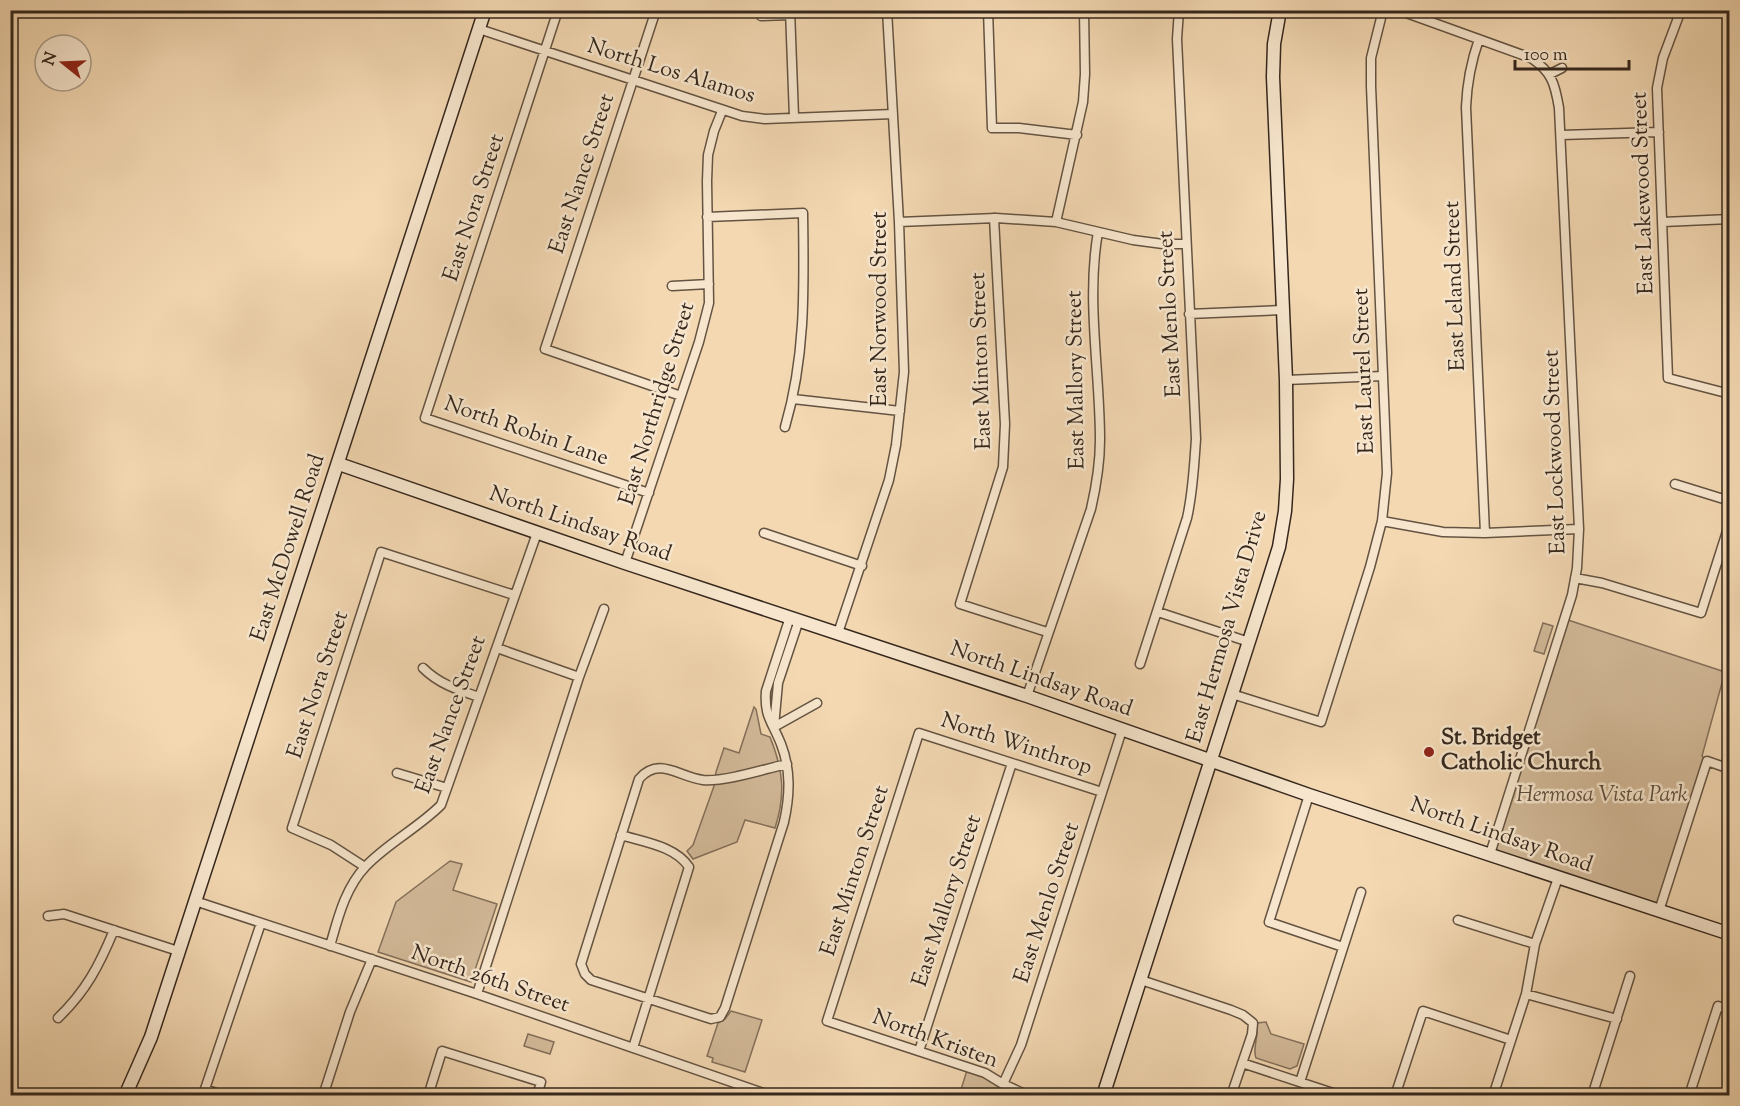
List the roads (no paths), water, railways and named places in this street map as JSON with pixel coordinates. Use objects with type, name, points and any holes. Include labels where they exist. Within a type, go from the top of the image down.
[{"type":"main road","name":"East McDowell Road","points":[[125,1095],[142,1060],[195,901],[485,10]]},
{"type":"main road","name":"East Hermosa Vista Drive","points":[[1103,1095],[1279,547],[1285,511],[1286,380],[1273,77],[1274,44],[1280,10]]},
{"type":"main road","name":"North Lindsay Road","points":[[339,464],[625,563],[1027,696],[1309,795],[1730,934]]},
{"type":"street","name":"East Nora Street","points":[[425,418],[558,10]]},
{"type":"street","name":"East Nance Street","points":[[656,10],[545,349],[681,396]]},
{"type":"street","name":"East Norwood Street","points":[[838,633],[889,480],[896,445],[904,372],[899,222],[887,10]]},
{"type":"street","points":[[988,10],[992,128],[1018,128],[1077,135]]},
{"type":"street","points":[[1056,222],[1083,102],[1084,10]]},
{"type":"street","name":"East Menlo Street","points":[[1140,664],[1187,518],[1196,439],[1185,243],[1177,39],[1179,10]]},
{"type":"street","name":"East Laurel Street","points":[[1232,694],[1321,722],[1382,521],[1387,473],[1371,58],[1383,10]]},
{"type":"street","points":[[1398,10],[1531,58],[1543,65],[1550,74],[1562,68]]},
{"type":"street","name":"East Lakewood Street","points":[[1681,10],[1663,58],[1657,88],[1668,378],[1730,394]]},
{"type":"street","points":[[761,16],[790,13],[794,117]]},
{"type":"street","name":"North Los Alamos","points":[[479,29],[742,116],[765,119],[893,114]]},
{"type":"street","name":"East Leland Street","points":[[1479,39],[1470,63],[1466,107],[1485,533]]},
{"type":"street","name":"East Lockwood Street","points":[[1490,854],[1572,595],[1579,529],[1561,135],[1559,108],[1550,74]]},
{"type":"street","name":"East Northridge Street","points":[[625,563],[705,324],[709,303],[708,155],[722,111]]},
{"type":"street","points":[[1561,135],[1659,132]]},
{"type":"street","points":[[707,217],[803,213],[802,338],[793,399],[785,427]]},
{"type":"street","points":[[899,222],[994,218],[1056,222],[1143,241],[1163,244],[1185,243]]},
{"type":"street","name":"East Minton Street","points":[[994,218],[1005,424],[1003,467],[960,604],[1047,632]]},
{"type":"street","points":[[1663,222],[1730,219]]},
{"type":"street","name":"East Mallory Street","points":[[1027,696],[1047,632],[1091,509],[1097,481],[1100,442],[1093,271],[1098,232]]},
{"type":"street","points":[[672,286],[709,284]]},
{"type":"street","points":[[1189,314],[1283,310]]},
{"type":"street","points":[[1286,380],[1383,376]]},
{"type":"street","points":[[793,399],[900,411]]},
{"type":"street","name":"North Robin Lane","points":[[425,418],[649,493]]},
{"type":"street","points":[[1675,484],[1730,501]]},
{"type":"street","points":[[1382,521],[1443,532],[1485,533],[1579,529]]},
{"type":"street","points":[[1575,578],[1602,583],[1701,613],[1730,522]]},
{"type":"street","name":"East Nance Street","points":[[330,946],[341,907],[365,867],[394,842],[428,818],[441,805],[537,533]]},
{"type":"street","points":[[764,533],[862,566]]},
{"type":"street","name":"East Nora Street","points":[[365,867],[331,845],[292,828],[381,552],[514,595]]},
{"type":"street","points":[[477,994],[579,677],[604,609]]},
{"type":"street","points":[[1158,612],[1249,642]]},
{"type":"street","points":[[787,765],[722,779],[704,780],[657,767],[647,770],[639,779],[581,964],[585,974],[591,980],[711,1019],[720,1017],[725,1008],[784,822],[789,784],[787,765],[774,727],[778,683],[794,618]]},
{"type":"street","points":[[497,648],[579,677]]},
{"type":"street","points":[[423,668],[435,679],[451,688],[479,698]]},
{"type":"street","points":[[774,727],[818,703]]},
{"type":"street","name":"East Menlo Street","points":[[1003,1084],[1021,1045],[1122,730]]},
{"type":"street","name":"East Minton Street","points":[[827,1021],[919,733]]},
{"type":"street","name":"North Winthrop","points":[[919,733],[1102,792]]},
{"type":"street","points":[[1659,911],[1707,761],[1730,769]]},
{"type":"street","name":"East Mallory Street","points":[[919,1051],[1012,763]]},
{"type":"street","points":[[397,773],[447,788]]},
{"type":"street","points":[[1309,795],[1269,922],[1343,947]]},
{"type":"street","points":[[621,835],[673,852],[682,857],[689,867],[633,1048]]},
{"type":"street","points":[[1493,1095],[1526,994],[1535,944],[1558,878]]},
{"type":"street","points":[[1300,1082],[1360,892]]},
{"type":"street","name":"North 26th Street","points":[[195,901],[772,1095]]},
{"type":"street","points":[[48,916],[64,914],[178,951]]},
{"type":"street","points":[[1458,920],[1535,944]]},
{"type":"street","points":[[224,1095],[205,1089],[261,923]]},
{"type":"street","points":[[58,1018],[87,985],[100,964],[114,930]]},
{"type":"street","points":[[323,1095],[350,1012],[372,959]]},
{"type":"street","points":[[1592,1095],[1630,976]]},
{"type":"street","points":[[1141,980],[1231,1010],[1244,1015],[1253,1023],[1252,1034],[1231,1095]]},
{"type":"street","points":[[1526,994],[1617,1019]]},
{"type":"street","points":[[1689,1095],[1718,1006],[1730,1010]]},
{"type":"street","points":[[1395,1095],[1423,1011],[1511,1040]]},
{"type":"street","name":"North Kristen","points":[[827,1021],[985,1073],[1029,1095]]},
{"type":"street","points":[[428,1095],[442,1051],[541,1082],[537,1095]]},
{"type":"street","points":[[1242,1063],[1342,1095]]},
{"type":"place","name":"St. Bridget Catholic Church","points":[[1429,752]]},
{"type":"park label","name":"Hermosa Vista Park","points":[[1602,796]]}]
